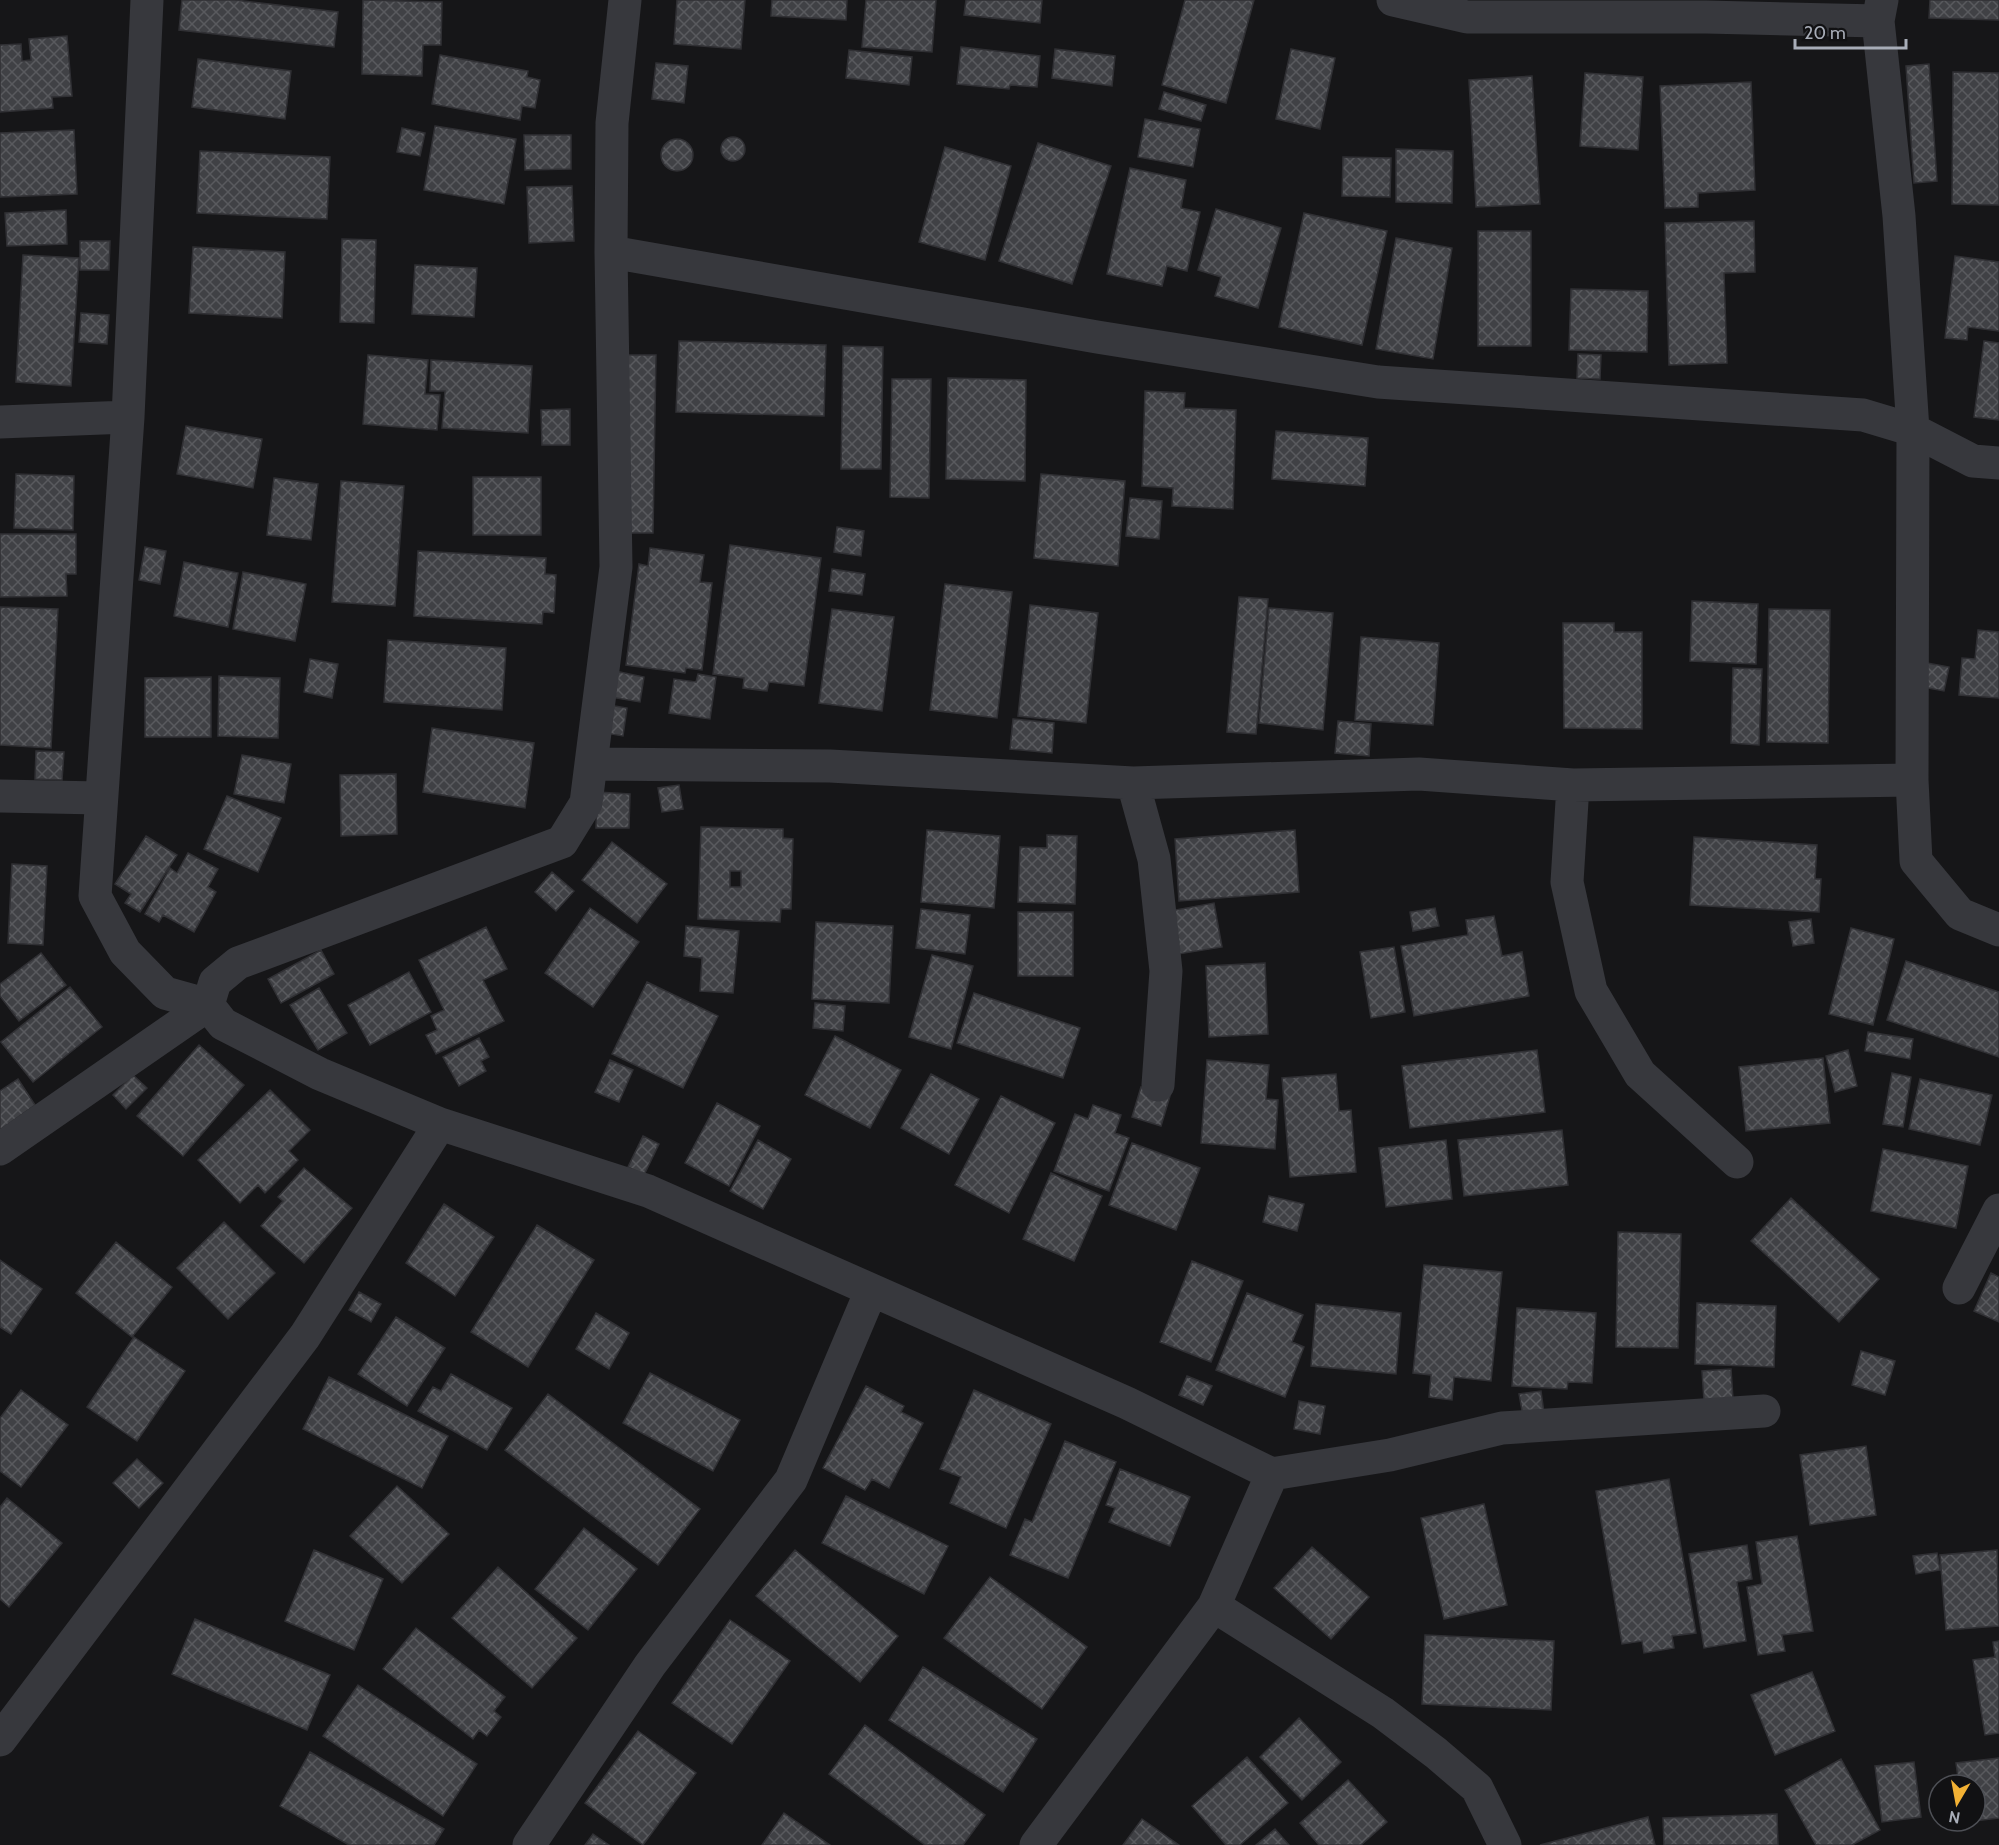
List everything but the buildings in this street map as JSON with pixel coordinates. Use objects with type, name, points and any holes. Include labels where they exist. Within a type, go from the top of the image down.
[{"type":"street","points":[[147,0],[128,417],[95,896],[125,952],[165,993],[208,1005],[223,1024],[320,1074],[440,1124],[648,1191],[1127,1403],[1272,1474],[1390,1455],[1502,1428],[1764,1411]]},
{"type":"street","points":[[0,1149],[208,1005],[215,982],[238,963],[562,842],[586,804],[594,764],[616,567],[611,252],[612,123],[625,0]]},
{"type":"street","points":[[1393,0],[1467,17],[1706,16],[1880,10],[1899,216],[1913,430],[1911,780],[1916,861],[1960,914],[1999,930]]},
{"type":"street","points":[[611,252],[1097,337],[1378,382],[1863,415],[1913,430],[1973,461],[1999,463]]},
{"type":"street","points":[[0,422],[128,417]]},
{"type":"street","points":[[594,764],[830,766],[1133,783],[1419,774],[1574,785],[1911,780]]},
{"type":"street","points":[[1133,783],[1154,859],[1166,970],[1158,1085]]},
{"type":"street","points":[[1574,785],[1567,882],[1591,991],[1640,1074],[1737,1162]]},
{"type":"street","points":[[0,796],[100,798]]},
{"type":"street","points":[[0,1740],[305,1336],[440,1124]]},
{"type":"street","points":[[1959,1288],[1999,1210]]},
{"type":"street","points":[[528,1845],[650,1665],[791,1480],[871,1291]]},
{"type":"street","points":[[1036,1845],[1214,1606],[1272,1474]]},
{"type":"street","points":[[1214,1606],[1383,1713],[1436,1753],[1477,1788],[1505,1845]]}]
